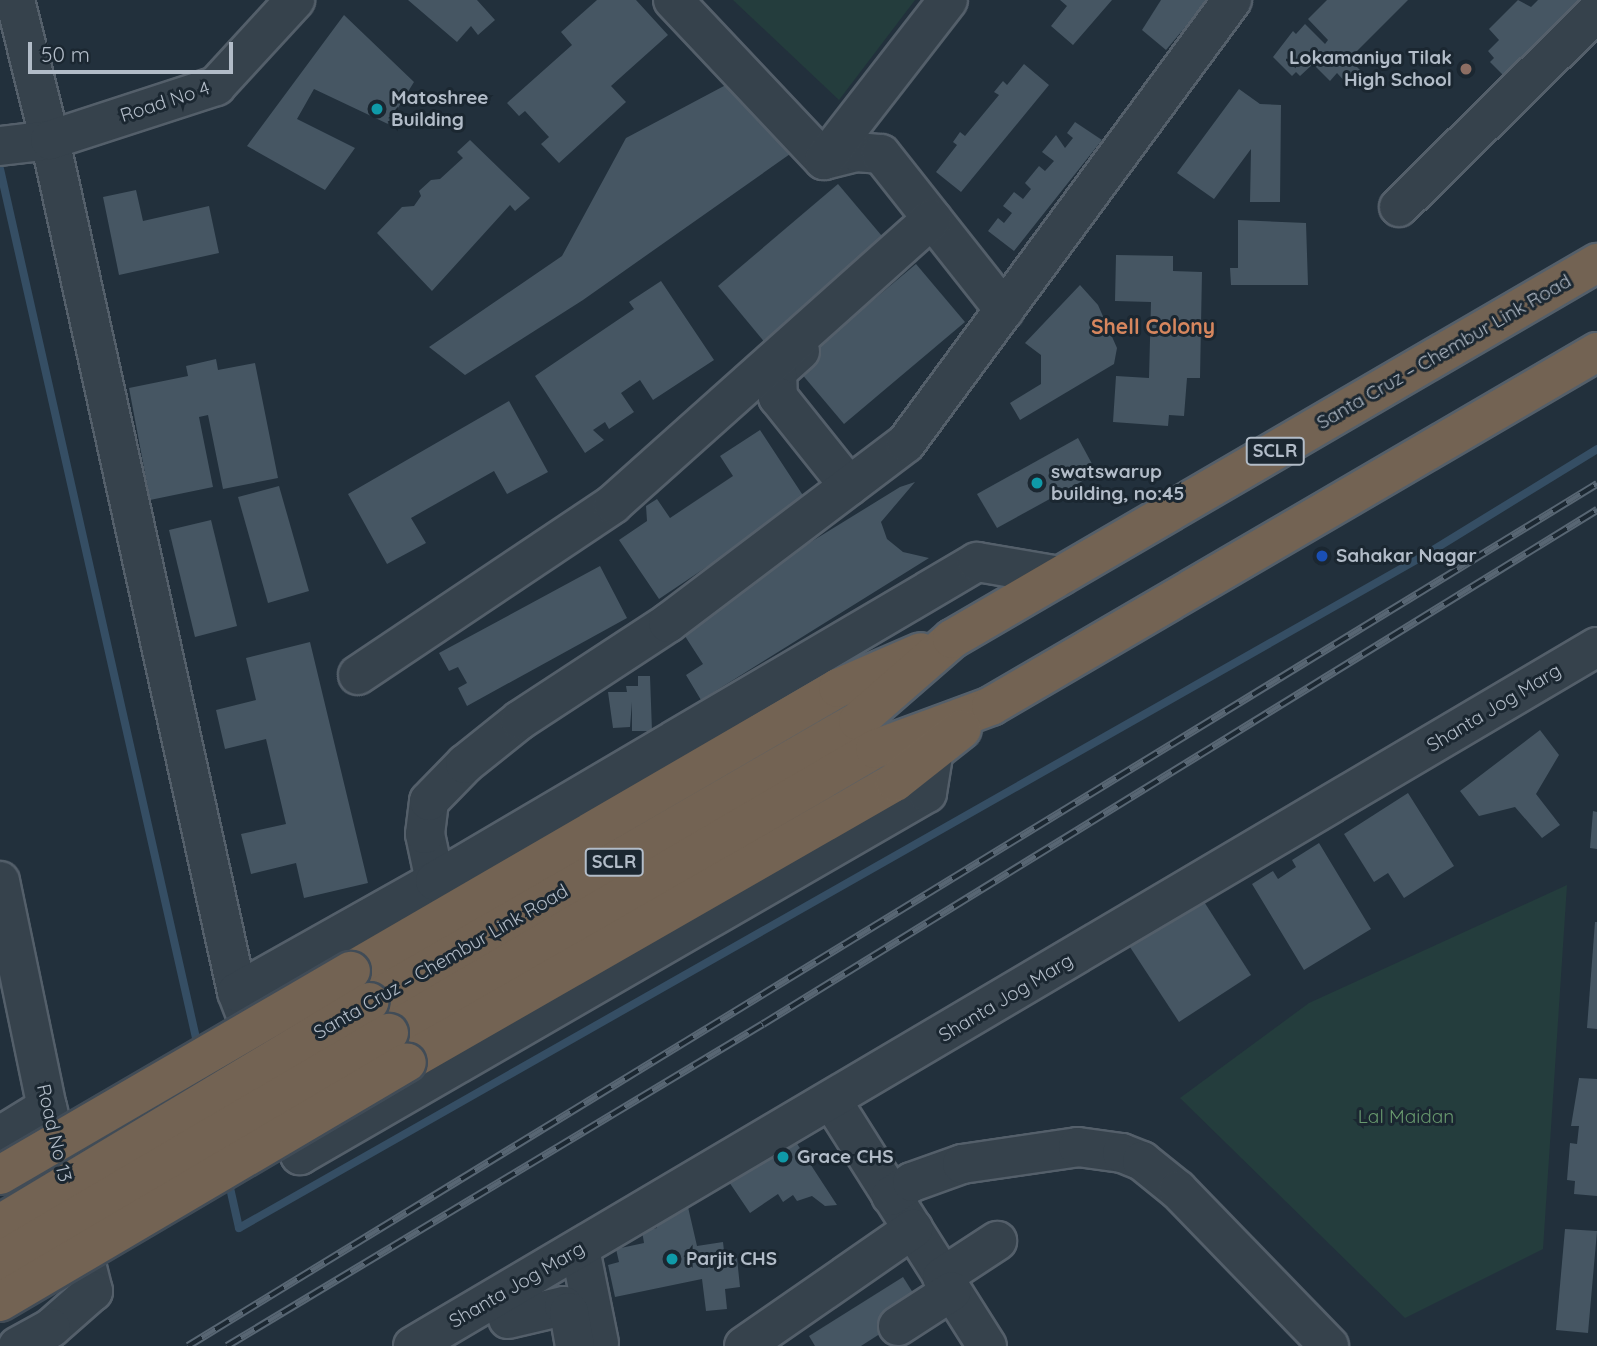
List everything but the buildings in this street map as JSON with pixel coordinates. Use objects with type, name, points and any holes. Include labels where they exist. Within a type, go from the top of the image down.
[{"type":"highway","name":"Santa Cruz – Chembur Link Road","points":[[0,1261],[379,1017],[858,721],[952,639],[1597,263]]},
{"type":"highway","name":"Santa Cruz – Chembur Link Road","points":[[0,1224],[875,749],[991,706],[1597,352]]},
{"type":"highway","points":[[0,1175],[379,1017],[895,782],[991,706]]},
{"type":"highway","points":[[0,1302],[379,1017]]},
{"type":"street","points":[[15,0],[28,143],[237,992],[300,1156],[927,793],[934,750]]},
{"type":"street","name":"Road No 4","points":[[28,143],[216,86],[295,0]]},
{"type":"street","points":[[673,0],[824,160]]},
{"type":"street","points":[[824,160],[948,0]]},
{"type":"street","points":[[435,881],[425,834],[429,800],[465,764],[520,720],[668,623],[906,443],[1232,0]]},
{"type":"street","points":[[1399,207],[1597,12]]},
{"type":"street","points":[[824,160],[857,152],[881,153],[1004,310]]},
{"type":"street","points":[[849,486],[778,397],[777,372],[936,223]]},
{"type":"street","points":[[358,675],[613,504],[936,223]]},
{"type":"street","points":[[237,992],[435,881],[977,562],[1060,576]]},
{"type":"street","name":"Shanta Jog Marg","points":[[419,1344],[508,1320],[580,1249],[1597,646]]},
{"type":"street","name":"Road No 13","points":[[0,881],[47,1107],[93,1291],[51,1328],[18,1346]]},
{"type":"street","points":[[832,1101],[901,1189],[952,1277],[987,1346]]},
{"type":"street","points":[[0,1136],[47,1107]]},
{"type":"street","points":[[901,1189],[962,1164],[1078,1147],[1122,1153],[1142,1161],[1178,1190],[1329,1346]]},
{"type":"street","points":[[901,1189],[913,1229],[952,1277]]},
{"type":"street","points":[[744,1346],[913,1229]]},
{"type":"street","points":[[898,1326],[997,1241]]},
{"type":"street","points":[[580,1249],[600,1346]]},
{"type":"street","points":[[508,1320],[564,1306],[569,1312],[575,1346]]},
{"type":"green space","points":[[733,0],[915,0],[839,100]]},
{"type":"green space","name":"Lal Maidan","points":[[1567,885],[1543,1249],[1405,1318],[1180,1098],[1309,1003]]},
{"type":"waterway","points":[[0,169],[198,1047]]},
{"type":"waterway","points":[[228,1179],[239,1228],[1425,555],[1597,449]]},
{"type":"railway","points":[[188,1346],[1597,484]]},
{"type":"railway","points":[[227,1346],[763,1024],[1597,510]]},
{"type":"place","name":"Lokamaniya Tilak High School","points":[[1466,69]]},
{"type":"place","name":"Matoshree Building","points":[[377,109]]},
{"type":"place","name":"swatswarup building, no:45","points":[[1037,483]]},
{"type":"place","name":"Sahakar Nagar","points":[[1322,556]]},
{"type":"place","name":"Grace CHS","points":[[783,1157]]},
{"type":"place","name":"Parjit CHS","points":[[672,1259]]},
{"type":"district","name":"Shell Colony","points":[[1153,326]]}]
